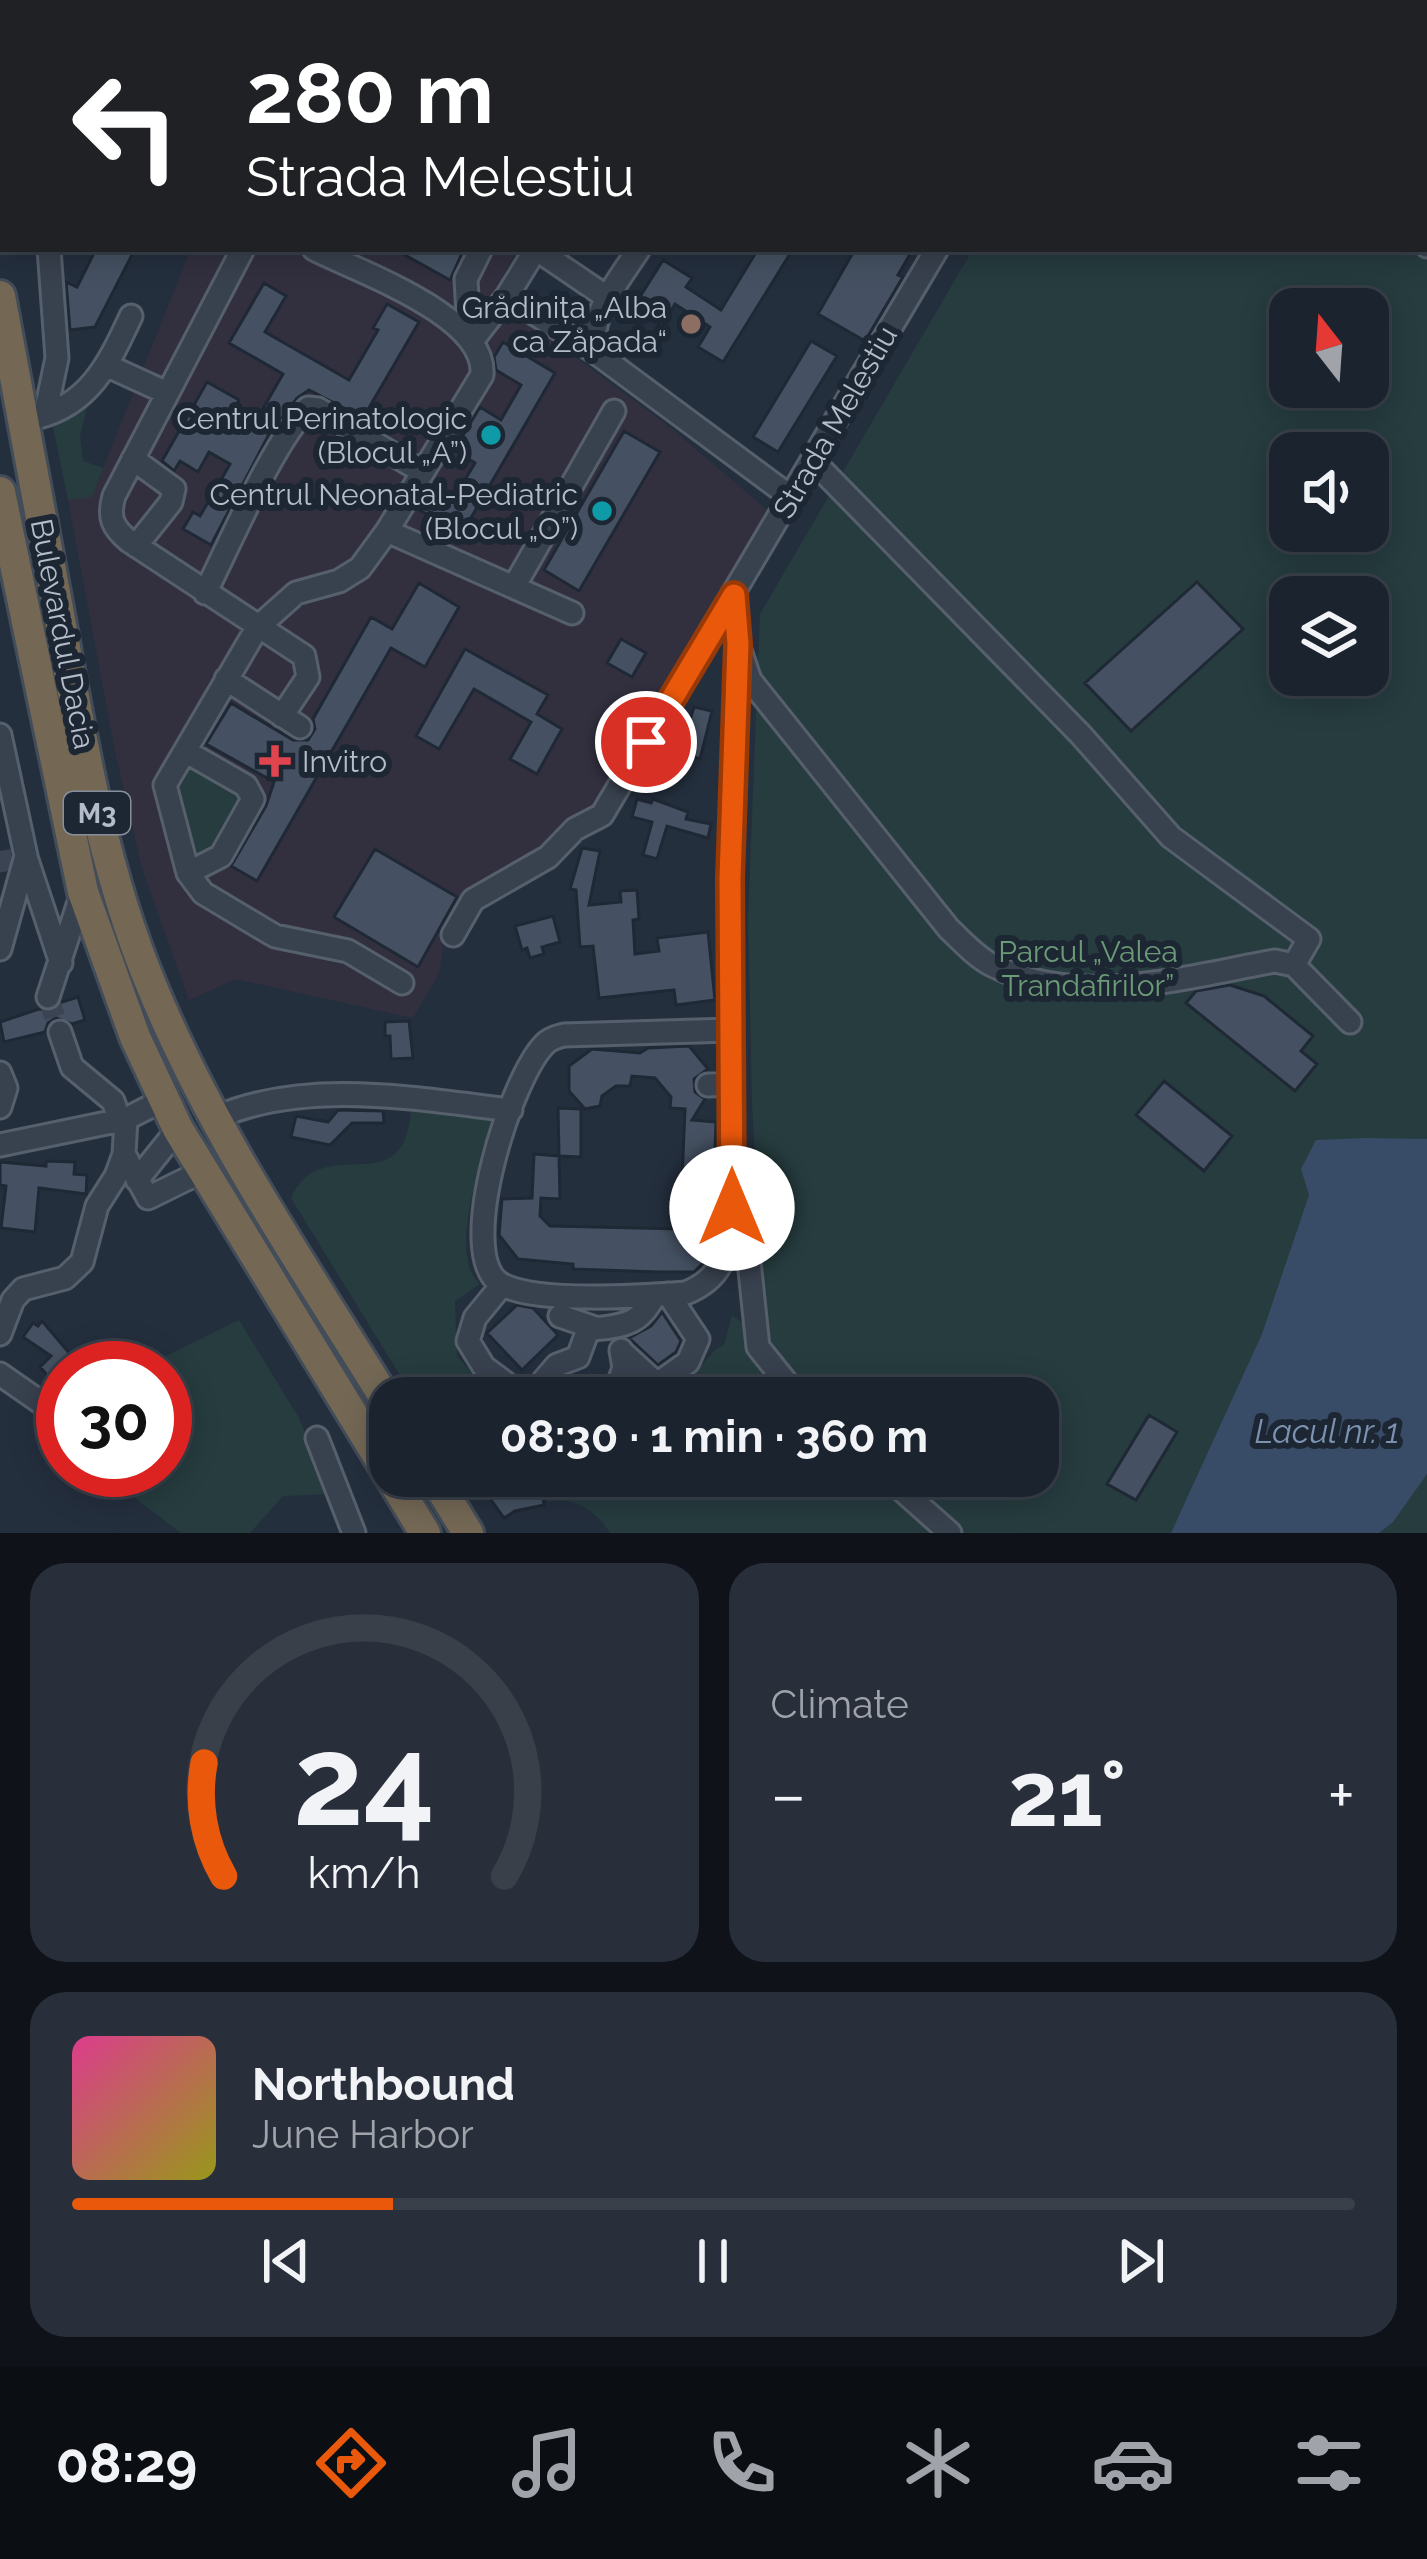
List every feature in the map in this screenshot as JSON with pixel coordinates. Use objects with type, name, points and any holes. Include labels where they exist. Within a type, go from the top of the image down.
[{"type":"highway","name":"Bulevardul Dacia","points":[[0,296],[13,367],[34,418],[81,737],[116,887],[169,1027],[215,1118],[372,1377]]},
{"type":"highway","name":"Bulevardul Dacia","points":[[0,493],[7,575],[83,892],[114,983],[178,1130],[422,1531]]},
{"type":"highway","points":[[446,1497],[467,1533]]},
{"type":"street","points":[[34,418],[57,358],[49,252]]},
{"type":"street","points":[[226,679],[291,722],[308,677],[307,661],[136,546],[113,526],[110,511],[241,252]]},
{"type":"street","points":[[327,252],[467,336],[481,359],[482,375],[387,531],[351,575],[296,593],[257,628],[167,779],[166,789],[188,873],[203,893],[275,936],[348,951],[402,982]]},
{"type":"street","points":[[467,336],[466,279],[480,252]]},
{"type":"street","points":[[467,336],[507,296],[534,252]]},
{"type":"street","points":[[540,252],[608,298]]},
{"type":"street","points":[[595,352],[593,332],[637,252]]},
{"type":"street","name":"Strada Melestiu","points":[[453,934],[473,900],[548,857],[575,829],[602,814],[935,252]]},
{"type":"street","points":[[507,296],[595,352],[792,498]]},
{"type":"street","points":[[34,418],[80,398],[108,366],[131,316]]},
{"type":"street","points":[[108,366],[167,393]]},
{"type":"street","points":[[205,593],[271,466],[308,408],[421,471]]},
{"type":"street","points":[[515,585],[614,411]]},
{"type":"street","points":[[133,459],[174,490],[171,502],[136,546]]},
{"type":"street","points":[[813,461],[1081,735],[1172,837],[1309,939],[1294,965]]},
{"type":"street","points":[[387,531],[572,613]]},
{"type":"street","points":[[731,1030],[564,1035],[549,1040],[511,1110],[482,1216],[481,1248],[487,1271],[502,1285],[540,1295],[661,1295],[700,1287],[726,1258],[732,1208],[732,1084],[730,878],[738,644],[734,595]]},
{"type":"street","points":[[738,644],[750,680],[949,929],[987,963],[1025,979],[1062,986],[1128,986],[1275,961],[1294,965],[1350,1022]]},
{"type":"street","points":[[0,742],[26,856],[61,963]]},
{"type":"street","points":[[185,751],[246,786],[253,799],[221,856],[188,873]]},
{"type":"street","points":[[0,950],[26,856]]},
{"type":"street","points":[[48,997],[83,892]]},
{"type":"street","points":[[0,1334],[13,1300],[23,1289],[65,1278],[82,1262],[97,1206],[124,1154],[123,1120],[113,1101],[72,1067],[60,1032]]},
{"type":"street","points":[[0,1072],[6,1088],[0,1106]]},
{"type":"street","points":[[708,1085],[732,1084]]},
{"type":"street","points":[[215,1118],[267,1103],[353,1096],[511,1110]]},
{"type":"street","points":[[0,1145],[123,1120],[163,1100]]},
{"type":"street","points":[[136,1180],[178,1130]]},
{"type":"street","points":[[124,1154],[148,1198],[203,1171]]},
{"type":"street","points":[[732,1208],[749,1262],[758,1347],[782,1377]]},
{"type":"street","points":[[497,1377],[484,1367],[467,1341],[475,1318],[502,1285]]},
{"type":"street","points":[[560,1316],[596,1328],[620,1328],[633,1323],[661,1295]]},
{"type":"street","points":[[621,1351],[657,1384],[688,1362],[698,1339],[661,1295]]},
{"type":"street","points":[[547,1377],[557,1365],[578,1357],[585,1336],[596,1328]]},
{"type":"street","points":[[620,1328],[616,1339],[624,1368],[621,1377]]},
{"type":"street","points":[[0,1374],[36,1399]]},
{"type":"street","points":[[316,1438],[354,1533]]},
{"type":"street","points":[[910,1497],[950,1533]]},
{"type":"shaded area","points":[[190,252],[516,252],[492,295],[671,428],[767,510],[592,811],[541,854],[467,898],[441,942],[439,973],[413,1018],[236,979],[189,1000],[142,868],[115,751],[68,500],[92,496]]},
{"type":"green space","name":"Parcul „Valea Trandafirilor”","points":[[971,252],[1427,252],[1427,1533],[610,1533],[583,1507],[566,1501],[547,1502],[546,1497],[1059,1497],[1059,1377],[691,1377],[724,1345],[732,1315],[744,1324],[751,1353],[766,1352],[752,1104],[748,919],[760,614]]},
{"type":"green space","points":[[90,396],[80,436],[83,461],[103,468],[92,497],[68,500],[52,422]]},
{"type":"green space","points":[[193,765],[240,791],[244,801],[212,856],[189,859],[171,790],[184,766]]},
{"type":"green space","points":[[287,1105],[416,1106],[494,1113],[494,1130],[467,1224],[468,1259],[480,1284],[455,1301],[457,1356],[475,1377],[401,1377],[291,1198],[305,1178],[322,1168],[378,1162],[393,1155],[405,1139],[411,1111]]},
{"type":"green space","points":[[239,1320],[299,1418],[331,1494],[283,1496],[250,1533],[181,1533],[134,1497],[192,1497],[192,1343]]},
{"type":"water","name":"Lacul nr. 1","points":[[1427,1139],[1427,1474],[1393,1522],[1379,1533],[1171,1533],[1262,1334],[1309,1195],[1301,1169],[1316,1140]]},
{"type":"building","points":[[94,252],[133,252],[95,327],[70,330],[66,282],[77,287]]},
{"type":"building","points":[[399,252],[463,252],[450,280]]},
{"type":"building","points":[[756,252],[791,252],[723,362],[698,347],[710,327],[675,304],[662,326],[633,308],[663,260],[692,278],[686,287],[721,310]]},
{"type":"building","points":[[853,252],[911,252],[898,275],[903,277],[865,341],[818,314]]},
{"type":"building","points":[[264,283],[286,296],[265,332],[349,380],[387,304],[419,322],[363,418],[309,390],[297,398],[268,436],[211,545],[183,529],[193,512],[200,516],[230,464],[209,452],[198,472],[180,461],[174,471],[162,461],[207,382],[239,400],[232,412],[254,424],[283,374],[229,343]]},
{"type":"building","points":[[811,341],[837,356],[778,452],[753,437]]},
{"type":"building","name":"Centrul Perinatologic (Blocul „A”)","points":[[503,342],[555,373],[461,535],[418,509],[432,486],[454,498],[475,463],[454,450],[480,407],[501,420],[521,385],[496,370],[494,357]]},
{"type":"building","name":"Centrul Neonatal-Pediatric (Blocul „O”)","points":[[624,431],[660,452],[579,591],[544,570]]},
{"type":"building","points":[[1197,582],[1243,629],[1131,731],[1085,683]]},
{"type":"building","points":[[419,583],[459,607],[425,667],[391,648],[257,881],[231,866],[266,806],[274,782],[206,744],[231,703],[293,740],[308,740],[315,729],[313,719],[371,617],[392,629]]},
{"type":"building","points":[[621,639],[646,653],[632,677],[607,663]]},
{"type":"building","points":[[465,649],[548,695],[537,714],[562,729],[537,774],[510,759],[531,722],[474,689],[439,749],[416,736]]},
{"type":"building","points":[[694,707],[712,711],[700,759],[684,754],[687,745],[669,732],[679,715],[689,723]]},
{"type":"building","points":[[637,799],[651,803],[653,799],[688,812],[686,819],[711,824],[708,838],[667,826],[657,859],[643,855],[652,822],[632,817]]},
{"type":"building","points":[[582,848],[600,851],[589,905],[621,902],[620,891],[637,890],[635,954],[659,951],[657,938],[708,932],[715,1000],[676,1005],[674,990],[599,998],[593,946],[580,947],[576,890],[570,889]]},
{"type":"building","points":[[375,849],[457,897],[418,967],[334,917]]},
{"type":"building","points":[[553,916],[560,942],[542,947],[544,954],[530,958],[527,948],[522,950],[515,926]]},
{"type":"building","points":[[1230,985],[1264,996],[1313,1036],[1301,1051],[1317,1064],[1295,1091],[1186,1003],[1196,991]]},
{"type":"building","points":[[78,997],[85,1020],[72,1024],[56,1018],[45,1032],[4,1042],[0,1022],[39,1009],[52,1011]]},
{"type":"building","points":[[409,1021],[413,1058],[391,1059],[385,1022]]},
{"type":"building","points":[[689,1046],[708,1069],[694,1079],[695,1092],[705,1099],[692,1120],[716,1122],[716,1213],[704,1262],[694,1272],[659,1272],[573,1269],[573,1264],[518,1259],[499,1235],[502,1199],[532,1198],[534,1154],[559,1156],[560,1199],[541,1198],[540,1216],[550,1226],[680,1229],[685,1109],[670,1108],[671,1097],[655,1078],[632,1076],[630,1086],[616,1086],[602,1096],[600,1106],[585,1109],[569,1091],[569,1066],[592,1049],[640,1053],[648,1048]]},
{"type":"building","points":[[1164,1081],[1232,1136],[1204,1171],[1136,1115]]},
{"type":"building","points":[[558,1108],[581,1109],[581,1157],[559,1156]]},
{"type":"building","points":[[338,1110],[383,1111],[384,1123],[352,1123],[330,1145],[291,1137],[296,1116],[328,1122]]},
{"type":"building","points":[[46,1161],[75,1162],[74,1174],[87,1175],[86,1194],[39,1188],[35,1232],[1,1228],[6,1186],[0,1185],[0,1162],[46,1166]]},
{"type":"building","points":[[517,1305],[533,1308],[558,1335],[522,1370],[487,1333]]},
{"type":"building","points":[[662,1312],[681,1341],[676,1352],[658,1365],[629,1338],[651,1326]]},
{"type":"building","points":[[42,1321],[59,1341],[36,1341],[36,1346],[23,1337],[33,1323],[38,1326]]},
{"type":"building","points":[[1149,1415],[1177,1432],[1136,1500],[1107,1484]]},
{"type":"building","points":[[489,1497],[543,1497],[544,1505],[504,1518]]},
{"type":"tunnel","points":[[0,851],[4,872]]},
{"type":"tunnel","points":[[48,997],[60,1032]]},
{"type":"place","name":"Grădinița „Alba ca Zăpada“","points":[[691,324]]},
{"type":"place","name":"Centrul Perinatologic (Blocul „A”)","points":[[491,435]]},
{"type":"place","name":"Centrul Neonatal-Pediatric (Blocul „O”)","points":[[602,511]]},
{"type":"place","name":"Invitro","points":[[275,761]]},
{"type":"route","points":[[646,742],[734,595],[738,644],[730,878],[732,1208]]}]
